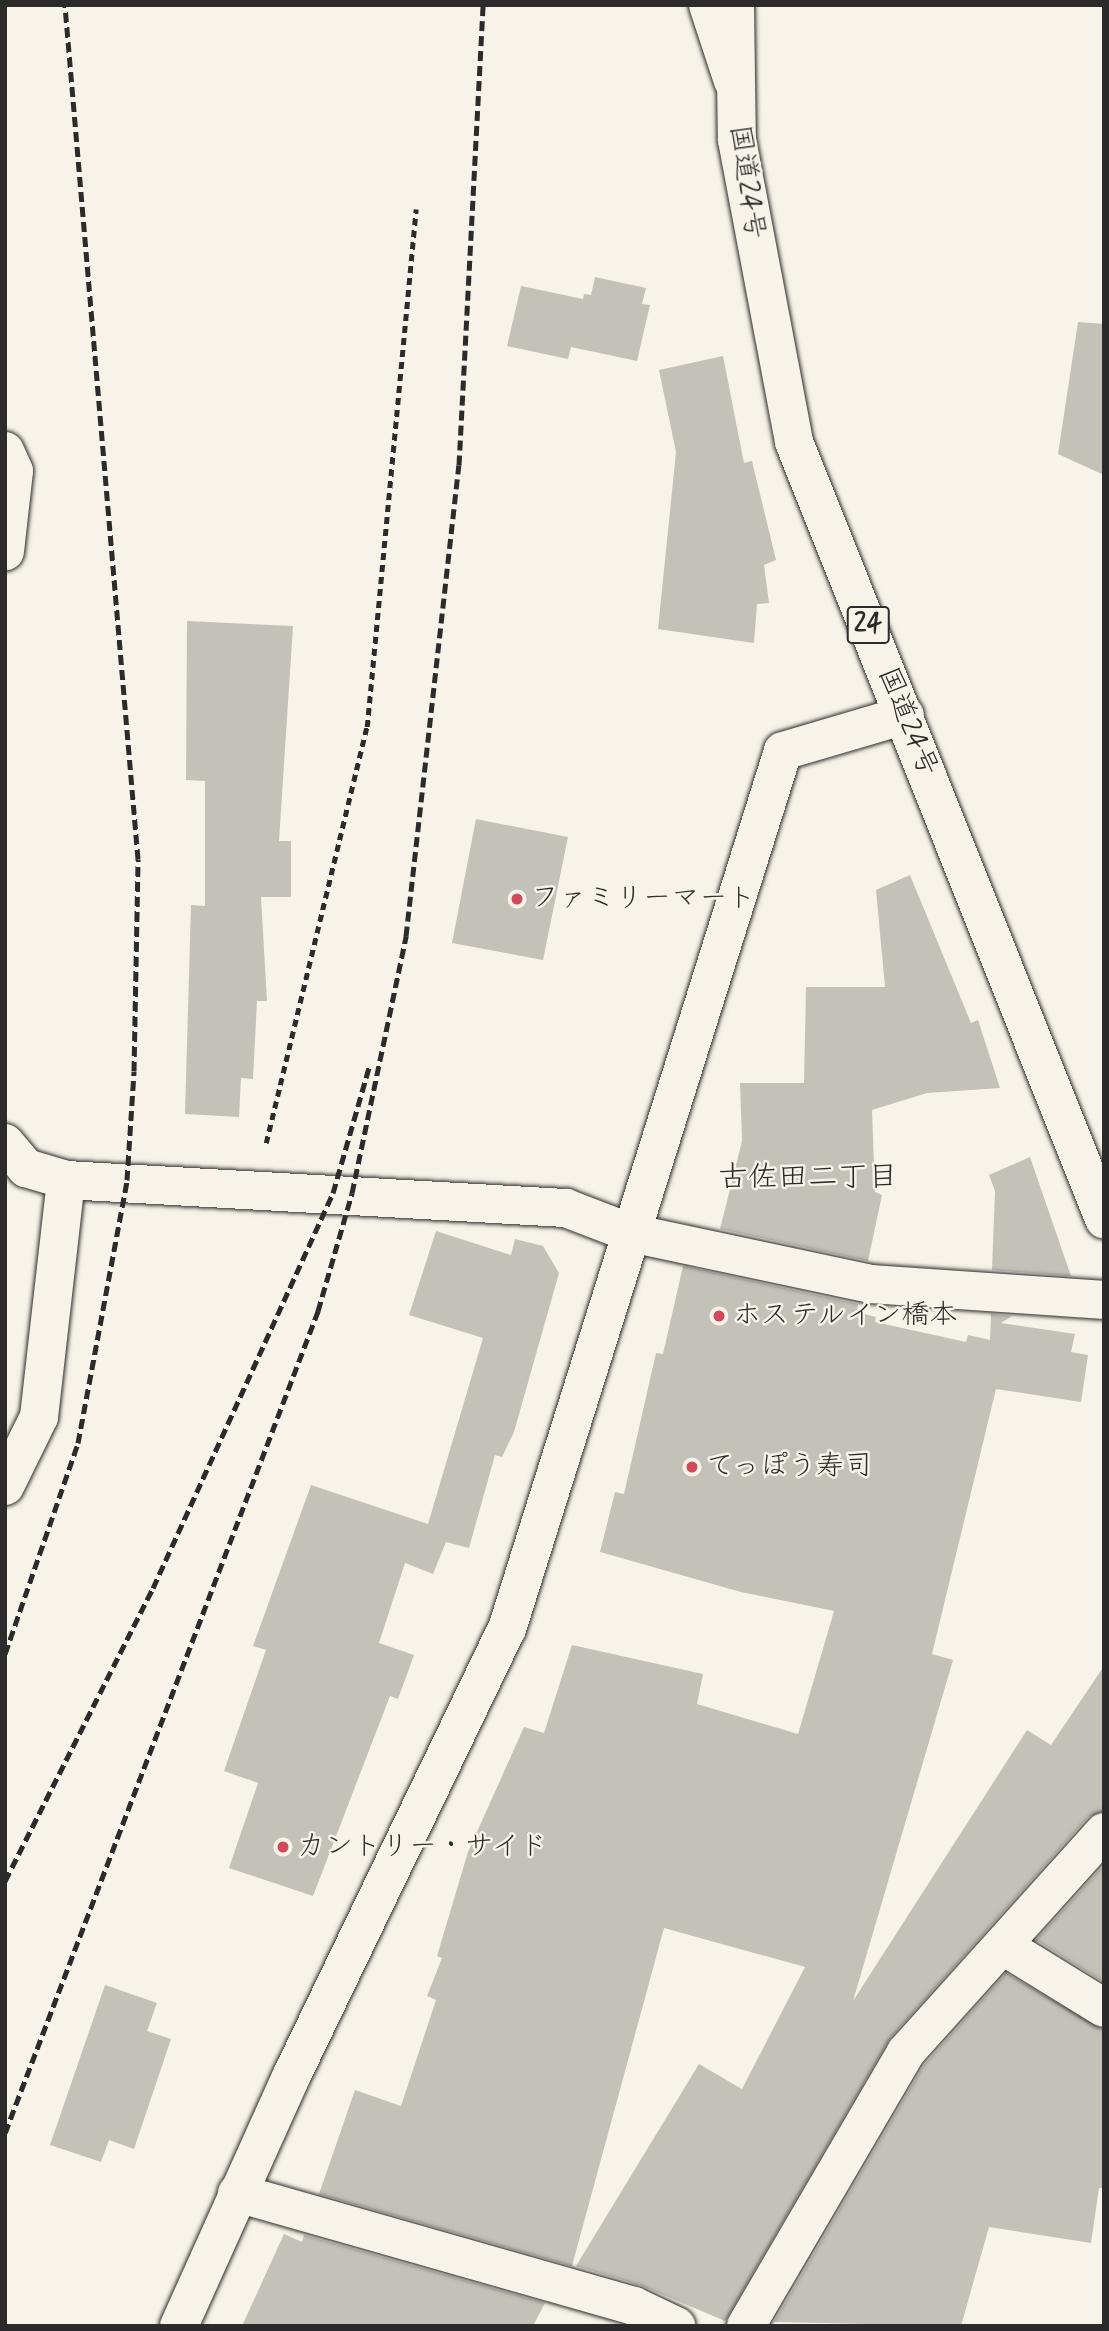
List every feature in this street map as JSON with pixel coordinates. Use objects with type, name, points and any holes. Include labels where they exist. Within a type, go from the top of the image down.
[{"type":"main road","points":[[708,5],[736,90]]},
{"type":"main road","name":"国道24号","points":[[735,5],[736,90],[746,204],[794,442],[1104,1219]]},
{"type":"main road","points":[[5,451],[15,471],[5,551]]},
{"type":"main road","points":[[179,2326],[237,2193],[507,1629],[783,751],[905,715]]},
{"type":"main road","points":[[5,1143],[26,1168],[66,1180],[254,1193],[352,1193],[566,1208],[631,1233],[871,1284],[1104,1300]]},
{"type":"main road","points":[[5,1486],[39,1417],[66,1180]]},
{"type":"main road","points":[[746,2326],[906,2052],[1004,1947],[1104,1832]]},
{"type":"main road","points":[[1004,1947],[1104,2008]]},
{"type":"main road","points":[[237,2193],[634,2305],[676,2326]]},
{"type":"path","points":[[254,1193],[367,727],[416,209]]},
{"type":"building","points":[[595,277],[646,288],[642,304],[650,305],[637,361],[571,347],[568,359],[507,346],[521,286],[583,299],[584,294],[591,295]]},
{"type":"building","points":[[1078,322],[1104,324],[1104,475],[1058,454]]},
{"type":"building","points":[[723,356],[744,463],[752,461],[776,560],[764,565],[769,603],[757,604],[754,643],[658,629],[676,452],[659,370]]},
{"type":"building","points":[[187,621],[293,626],[279,841],[291,841],[291,897],[261,897],[267,1001],[257,1001],[253,1079],[241,1078],[239,1117],[185,1114],[191,905],[205,906],[205,781],[186,780]]},
{"type":"building","points":[[476,819],[568,837],[543,960],[452,943]]},
{"type":"building","points":[[910,875],[971,1023],[978,1020],[1000,1088],[927,1093],[872,1110],[875,1192],[882,1195],[868,1261],[720,1229],[742,1141],[740,1083],[804,1083],[806,987],[885,987],[876,890]]},
{"type":"building","points":[[1030,1157],[1071,1276],[992,1270],[995,1191],[989,1175]]},
{"type":"building","points":[[436,1231],[511,1255],[515,1239],[543,1246],[559,1273],[514,1432],[502,1457],[495,1455],[469,1548],[446,1542],[433,1574],[405,1563],[379,1643],[414,1655],[398,1699],[390,1696],[313,1896],[229,1868],[258,1783],[224,1771],[266,1650],[253,1646],[311,1485],[428,1524],[483,1338],[409,1315]]},
{"type":"building","points":[[683,1266],[858,1304],[857,1312],[876,1317],[875,1322],[966,1342],[968,1335],[990,1340],[991,1314],[1012,1316],[1001,1323],[1075,1334],[1071,1352],[1088,1355],[1081,1402],[996,1389],[932,1654],[953,1660],[853,2001],[1027,1730],[1051,1745],[1104,1666],[1104,1811],[1088,1817],[890,2038],[725,2321],[640,2285],[576,2266],[699,2064],[742,2089],[805,1967],[664,1928],[572,2266],[319,2194],[355,2090],[401,2106],[436,2000],[427,1996],[442,1958],[437,1956],[468,1852],[524,1727],[544,1733],[572,1645],[703,1674],[697,1704],[798,1734],[834,1611],[741,1592],[600,1552],[615,1492],[624,1494],[656,1353],[663,1354]]},
{"type":"building","points":[[1104,1865],[1104,1982],[1036,1940]]},
{"type":"building","points":[[1006,1973],[1104,2030],[1104,2188],[1099,2188],[1091,2243],[989,2227],[961,2326],[774,2322],[924,2065]]},
{"type":"building","points":[[105,1985],[157,2003],[147,2031],[171,2039],[134,2149],[109,2140],[101,2162],[50,2145]]},
{"type":"building","points":[[284,2234],[302,2242],[304,2235],[545,2303],[533,2326],[242,2326]]},
{"type":"railway","points":[[5,1654],[78,1443],[127,1180],[134,1071],[138,859],[65,5]]},
{"type":"railway","points":[[5,2133],[318,1311],[352,1193],[406,936],[459,465],[483,5]]},
{"type":"railway","points":[[5,1881],[153,1588],[333,1193],[370,1064]]},
{"type":"place","name":"ファミリーマート","points":[[517,899]]},
{"type":"place","name":"ホステルイン橋本","points":[[719,1316]]},
{"type":"place","name":"てっぽう寿司","points":[[692,1467]]},
{"type":"place","name":"カントリー・サイド","points":[[283,1847]]},
{"type":"district","name":"古佐田二丁目","points":[[808,1178]]}]
